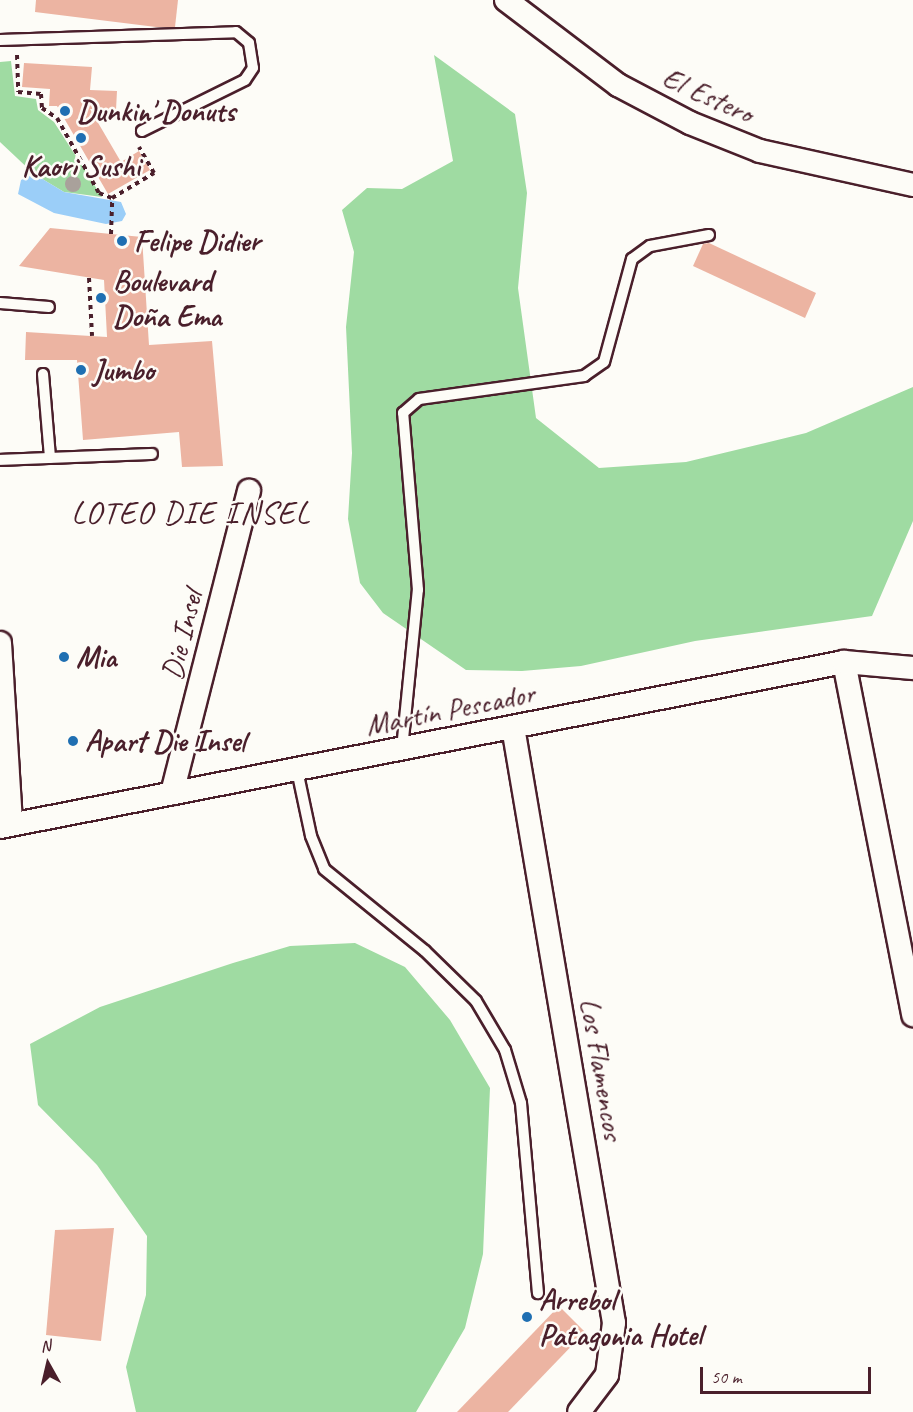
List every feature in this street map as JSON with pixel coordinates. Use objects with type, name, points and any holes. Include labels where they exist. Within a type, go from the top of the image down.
[{"type":"street","name":"El Estero","points":[[506,0],[618,85],[690,123],[760,151],[913,185]]},
{"type":"street","name":"Die Insel","points":[[172,793],[249,491]]},
{"type":"street","points":[[0,643],[6,826]]},
{"type":"street","name":"Martín Pescador","points":[[6,826],[844,662],[913,668]]},
{"type":"street","points":[[844,662],[913,1015]]},
{"type":"street","name":"Los Flamencos","points":[[513,727],[614,1323],[606,1375],[579,1412]]},
{"type":"lane","points":[[0,40],[236,32],[249,43],[253,68],[245,80],[142,131]]},
{"type":"lane","points":[[402,749],[418,590],[403,413],[419,399],[584,376],[604,362],[632,259],[650,246],[709,235]]},
{"type":"lane","points":[[0,303],[49,307]]},
{"type":"lane","points":[[43,374],[50,458]]},
{"type":"lane","points":[[0,460],[152,454]]},
{"type":"lane","points":[[297,770],[311,836],[324,869],[425,951],[476,1001],[505,1050],[521,1103],[538,1293]]},
{"type":"path","points":[[16,39],[18,92],[41,94],[42,108],[57,118],[99,193],[112,198]]},
{"type":"path","points":[[112,198],[154,173],[133,136],[142,131]]},
{"type":"path","points":[[111,234],[112,198]]},
{"type":"path","points":[[89,278],[92,336]]},
{"type":"green space","points":[[434,55],[515,114],[527,193],[518,288],[536,418],[599,468],[686,462],[806,433],[913,387],[913,521],[872,616],[695,641],[581,666],[522,671],[466,670],[383,613],[360,583],[348,519],[352,453],[346,327],[354,252],[342,210],[367,188],[402,189],[453,161]]},
{"type":"green space","points":[[11,61],[15,96],[36,99],[38,110],[54,122],[102,197],[64,192],[34,174],[0,142],[0,62]]},
{"type":"green space","points":[[355,943],[405,967],[450,1020],[490,1088],[483,1254],[465,1328],[416,1412],[136,1412],[126,1367],[146,1295],[147,1236],[97,1165],[38,1105],[30,1044],[100,1007],[233,963],[290,946]]},
{"type":"water","points":[[34,174],[64,192],[121,202],[126,214],[122,221],[106,224],[54,213],[18,194],[21,180]]},
{"type":"building","points":[[36,0],[178,0],[175,27],[156,27],[35,12]]},
{"type":"building","points":[[24,63],[92,67],[90,90],[117,91],[116,110],[90,109],[121,162],[139,151],[150,170],[108,194],[57,106],[49,106],[50,89],[22,87]]},
{"type":"building","points":[[50,228],[142,237],[149,345],[212,341],[223,466],[182,467],[179,432],[83,440],[77,360],[25,360],[26,332],[107,337],[104,280],[19,266]]},
{"type":"building","points":[[709,243],[816,293],[805,318],[693,266],[703,244]]},
{"type":"building","points":[[114,1228],[101,1341],[46,1335],[55,1230]]},
{"type":"building","points":[[559,1306],[585,1332],[508,1412],[457,1412]]},
{"type":"place","name":"Dunkin' Donuts","points":[[65,111]]},
{"type":"place","name":"Kaori Sushi","points":[[81,138]]},
{"type":"place","name":"Felipe Didier","points":[[122,241]]},
{"type":"place","name":"Boulevard Doña Ema","points":[[101,298]]},
{"type":"place","name":"Jumbo","points":[[81,370]]},
{"type":"place","name":"Mia","points":[[64,657]]},
{"type":"place","name":"Apart Die Insel","points":[[73,741]]},
{"type":"place","name":"Arrebol Patagonia Hotel","points":[[527,1317]]},
{"type":"district","name":"LOTEO DIE INSEL","points":[[191,513]]}]
